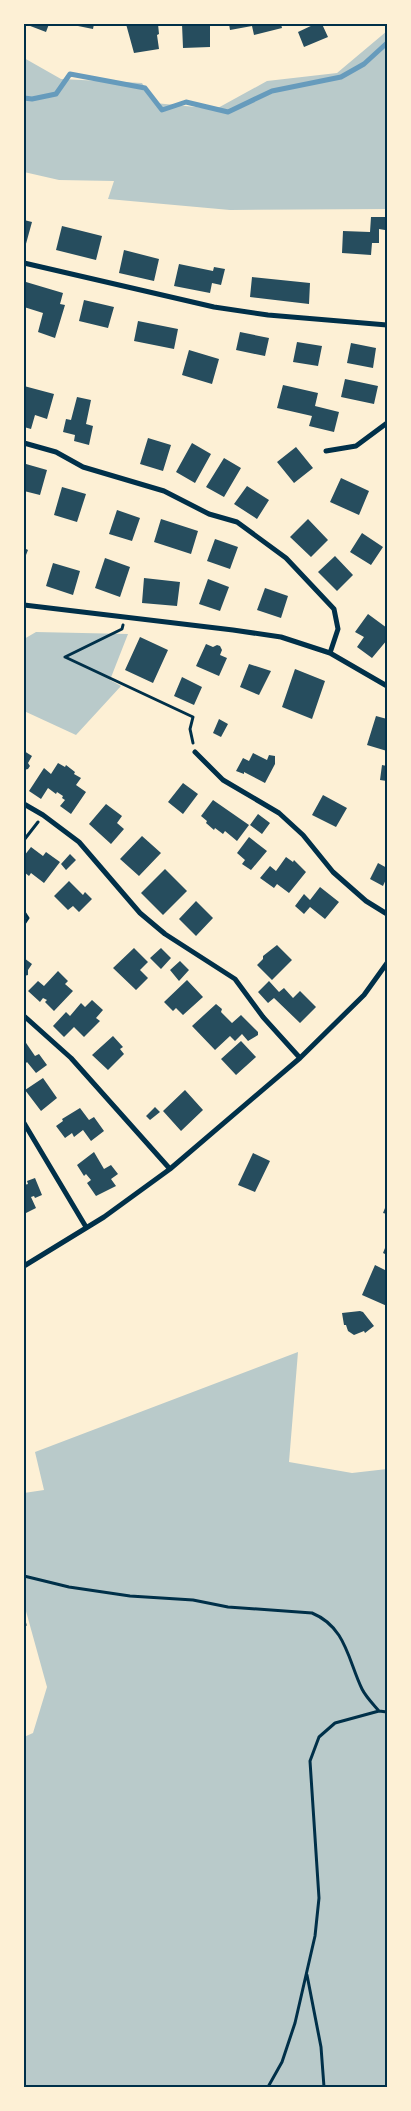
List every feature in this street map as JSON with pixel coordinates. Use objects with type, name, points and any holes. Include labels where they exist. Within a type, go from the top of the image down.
[{"type":"street","points":[[24,263],[214,307],[268,315],[387,325]]},
{"type":"street","points":[[326,451],[356,446],[387,423]]},
{"type":"street","points":[[24,443],[56,452],[82,467],[164,492],[209,514],[237,522],[286,558],[334,609],[338,629],[330,653]]},
{"type":"street","points":[[24,605],[232,630],[281,638],[330,653],[387,686]]},
{"type":"street","points":[[195,752],[223,780],[279,813],[303,835],[333,872],[366,901],[387,914]]},
{"type":"street","points":[[24,804],[43,815],[79,842],[140,913],[165,934],[235,979],[263,1017],[300,1058]]},
{"type":"street","points":[[24,1266],[139,1192],[170,1169],[300,1058],[364,995],[387,963]]},
{"type":"street","points":[[24,1016],[71,1058],[170,1169]]},
{"type":"street","points":[[24,1123],[86,1227]]},
{"type":"path","points":[[123,617],[122,629],[65,657],[193,717],[190,729],[195,752]]},
{"type":"path","points":[[24,840],[43,815]]},
{"type":"path","points":[[24,912],[28,918],[24,924]]},
{"type":"path","points":[[24,1576],[69,1587],[130,1596],[193,1600],[228,1607],[312,1613],[323,1618],[339,1634],[363,1691],[379,1711]]},
{"type":"path","points":[[24,1620],[25,1626]]},
{"type":"path","points":[[268,2087],[282,2062],[295,2022],[315,1936],[319,1898],[310,1761],[318,1737],[326,1730],[346,1719],[379,1711],[387,1712]]},
{"type":"path","points":[[306,1972],[321,2046],[324,2087]]},
{"type":"shaded area","points":[[387,31],[387,209],[230,210],[108,199],[114,181],[59,180],[24,172],[24,58],[61,79],[142,83],[155,103],[216,109],[267,81],[337,73]]},
{"type":"shaded area","points":[[36,632],[128,634],[110,680],[121,686],[76,735],[24,711],[24,639]]},
{"type":"shaded area","points":[[298,1352],[289,1462],[352,1473],[387,1469],[387,2087],[24,2087],[24,1737],[33,1733],[47,1687],[24,1604],[24,1493],[44,1490],[35,1452]]},
{"type":"building","points":[[25,24],[49,24],[46,32]]},
{"type":"building","points":[[68,24],[94,24],[93,29]]},
{"type":"building","points":[[126,24],[158,24],[159,49],[134,53]]},
{"type":"building","points":[[182,24],[210,24],[210,47],[183,48]]},
{"type":"building","points":[[229,24],[281,24],[282,28],[254,35],[252,26],[230,30]]},
{"type":"building","points":[[315,24],[322,24],[328,37],[304,47],[298,32]]},
{"type":"building","points":[[371,217],[385,217],[385,230],[379,229],[379,243],[372,243],[371,255],[342,253],[343,231],[370,232]]},
{"type":"building","points":[[24,220],[32,222],[24,251]]},
{"type":"building","points":[[62,226],[102,236],[96,260],[56,250]]},
{"type":"building","points":[[124,250],[159,259],[154,281],[119,273]]},
{"type":"building","points":[[179,264],[213,271],[214,267],[225,269],[221,285],[212,283],[210,293],[174,286]]},
{"type":"building","points":[[252,277],[310,283],[309,304],[250,297]]},
{"type":"building","points":[[26,282],[63,293],[60,304],[65,305],[55,338],[38,332],[43,313],[24,307]]},
{"type":"building","points":[[84,300],[114,307],[108,328],[79,321]]},
{"type":"building","points":[[138,321],[178,329],[174,349],[134,341]]},
{"type":"building","points":[[240,332],[269,338],[265,356],[236,350]]},
{"type":"building","points":[[297,342],[322,346],[318,366],[293,362]]},
{"type":"building","points":[[351,343],[376,348],[373,368],[347,363]]},
{"type":"building","points":[[189,350],[219,359],[212,384],[182,375]]},
{"type":"building","points":[[345,379],[378,386],[374,404],[341,397]]},
{"type":"building","points":[[283,385],[318,393],[315,406],[339,412],[334,432],[309,426],[312,416],[277,408]]},
{"type":"building","points":[[24,386],[54,394],[47,419],[35,415],[31,429],[24,427]]},
{"type":"building","points":[[77,397],[91,400],[86,424],[93,426],[89,445],[74,441],[75,435],[63,432],[66,419],[71,420]]},
{"type":"building","points":[[148,438],[171,445],[163,471],[140,464]]},
{"type":"building","points":[[192,443],[211,454],[195,483],[176,472]]},
{"type":"building","points":[[296,447],[313,468],[294,483],[277,462]]},
{"type":"building","points":[[224,458],[241,468],[224,497],[206,487]]},
{"type":"building","points":[[26,464],[47,470],[40,495],[24,491]]},
{"type":"building","points":[[341,478],[369,491],[359,515],[330,502]]},
{"type":"building","points":[[247,486],[269,500],[257,519],[234,504]]},
{"type":"building","points":[[62,487],[86,494],[77,522],[54,515]]},
{"type":"building","points":[[117,510],[140,518],[132,541],[109,534]]},
{"type":"building","points":[[161,519],[198,531],[191,554],[154,542]]},
{"type":"building","points":[[308,519],[328,540],[311,557],[290,537]]},
{"type":"building","points":[[362,533],[383,547],[371,565],[350,552]]},
{"type":"building","points":[[215,539],[238,547],[230,569],[207,561]]},
{"type":"building","points":[[24,548],[28,550],[24,560]]},
{"type":"building","points":[[335,556],[353,575],[337,591],[318,572]]},
{"type":"building","points":[[105,558],[130,567],[120,597],[95,588]]},
{"type":"building","points":[[53,563],[80,571],[73,595],[46,586]]},
{"type":"building","points":[[144,578],[180,582],[177,606],[142,603]]},
{"type":"building","points":[[208,579],[229,587],[220,611],[199,604]]},
{"type":"building","points":[[265,588],[288,596],[281,618],[257,610]]},
{"type":"building","points":[[368,614],[387,628],[387,640],[372,658],[357,647],[364,637],[355,632]]},
{"type":"building","points":[[140,637],[168,650],[153,683],[125,670]]},
{"type":"building","points":[[206,644],[213,647],[220,646],[222,650],[220,655],[227,658],[219,676],[196,666]]},
{"type":"building","points":[[249,664],[271,671],[259,695],[240,687]]},
{"type":"building","points":[[295,669],[325,681],[312,719],[282,707]]},
{"type":"building","points":[[182,677],[202,687],[194,705],[174,696]]},
{"type":"building","points":[[376,716],[387,719],[387,751],[367,745]]},
{"type":"building","points":[[219,719],[228,724],[221,737],[213,733]]},
{"type":"building","points":[[24,751],[32,756],[28,763],[30,766],[24,770]]},
{"type":"building","points":[[253,753],[267,760],[269,755],[275,756],[275,764],[265,783],[244,772],[244,774],[236,771],[243,758],[249,761]]},
{"type":"building","points":[[58,763],[65,767],[66,765],[75,772],[74,774],[81,778],[76,785],[86,792],[71,814],[60,806],[65,800],[57,792],[56,794],[48,788],[41,799],[29,791],[44,768],[51,774]]},
{"type":"building","points":[[382,765],[387,766],[387,781],[380,780]]},
{"type":"building","points":[[183,783],[198,794],[183,814],[168,802]]},
{"type":"building","points":[[323,795],[347,808],[336,827],[312,815]]},
{"type":"building","points":[[213,800],[249,825],[237,841],[225,831],[223,834],[215,828],[214,830],[201,816]]},
{"type":"building","points":[[106,804],[122,816],[117,823],[124,829],[111,844],[89,824]]},
{"type":"building","points":[[258,814],[270,823],[262,834],[250,825]]},
{"type":"building","points":[[142,836],[161,853],[139,876],[120,859]]},
{"type":"building","points":[[249,837],[267,851],[251,870],[242,864],[245,860],[237,853]]},
{"type":"building","points":[[31,847],[43,856],[46,852],[60,862],[44,883],[31,873],[29,876],[24,872],[24,856]]},
{"type":"building","points":[[70,854],[76,860],[66,870],[61,864]]},
{"type":"building","points":[[286,857],[293,862],[294,860],[306,872],[289,893],[277,884],[274,888],[260,878],[270,866],[276,871]]},
{"type":"building","points":[[378,863],[387,868],[387,877],[383,886],[370,879]]},
{"type":"building","points":[[165,869],[187,891],[163,915],[141,893]]},
{"type":"building","points":[[69,881],[83,895],[85,892],[92,899],[79,912],[73,906],[68,910],[54,896]]},
{"type":"building","points":[[320,887],[339,902],[325,919],[310,907],[304,914],[295,906],[304,894],[310,900]]},
{"type":"building","points":[[196,901],[213,918],[196,936],[179,919]]},
{"type":"building","points":[[277,945],[292,960],[272,980],[257,965],[263,959],[263,956]]},
{"type":"building","points":[[134,948],[148,962],[140,970],[148,978],[136,990],[113,968]]},
{"type":"building","points":[[161,948],[171,958],[161,969],[150,958]]},
{"type":"building","points":[[24,958],[32,964],[28,970],[28,975],[24,976]]},
{"type":"building","points":[[180,961],[189,970],[179,981],[170,970]]},
{"type":"building","points":[[58,971],[68,981],[65,984],[73,991],[54,1011],[45,1002],[47,1000],[43,998],[40,1002],[28,991],[38,981],[44,986]]},
{"type":"building","points":[[187,980],[203,997],[183,1015],[176,1008],[173,1011],[164,1002]]},
{"type":"building","points":[[269,981],[279,992],[284,988],[293,998],[300,991],[316,1007],[300,1023],[274,998],[268,1003],[258,992]]},
{"type":"building","points":[[92,1000],[103,1010],[96,1018],[100,1021],[84,1037],[74,1027],[64,1037],[53,1026],[66,1012],[70,1016],[81,1003],[85,1007]]},
{"type":"building","points":[[216,1004],[232,1023],[241,1015],[258,1032],[258,1035],[248,1041],[242,1034],[235,1041],[230,1036],[215,1050],[192,1026]]},
{"type":"building","points":[[113,1036],[123,1047],[120,1049],[124,1054],[108,1070],[92,1055]]},
{"type":"building","points":[[24,1040],[35,1056],[39,1054],[47,1065],[36,1073],[27,1062],[24,1065]]},
{"type":"building","points":[[241,1041],[256,1057],[236,1075],[221,1059]]},
{"type":"building","points":[[43,1078],[57,1098],[41,1111],[25,1090]]},
{"type":"building","points":[[185,1090],[203,1110],[181,1131],[163,1111]]},
{"type":"building","points":[[155,1107],[160,1112],[150,1120],[146,1116]]},
{"type":"building","points":[[80,1108],[89,1120],[94,1117],[104,1131],[91,1141],[83,1130],[74,1137],[72,1133],[65,1138],[56,1126],[63,1121],[62,1119]]},
{"type":"building","points":[[94,1152],[104,1169],[111,1165],[118,1174],[111,1179],[116,1186],[96,1196],[87,1183],[91,1180],[86,1174],[84,1176],[77,1165]]},
{"type":"building","points":[[253,1153],[270,1161],[255,1192],[238,1185]]},
{"type":"building","points":[[35,1178],[42,1195],[35,1198],[34,1196],[31,1197],[36,1208],[24,1214],[24,1185],[28,1184],[27,1181]]},
{"type":"building","points":[[387,1203],[387,1214],[383,1213]]},
{"type":"building","points":[[387,1243],[387,1255],[383,1253]]},
{"type":"building","points":[[375,1265],[387,1271],[387,1306],[362,1295]]},
{"type":"building","points":[[363,1312],[374,1326],[365,1333],[364,1331],[354,1335],[344,1325],[342,1313]]},
{"type":"waterway","points":[[24,98],[32,99],[56,94],[70,74],[145,88],[162,110],[186,102],[228,112],[272,91],[341,77],[364,64],[387,43]]}]
